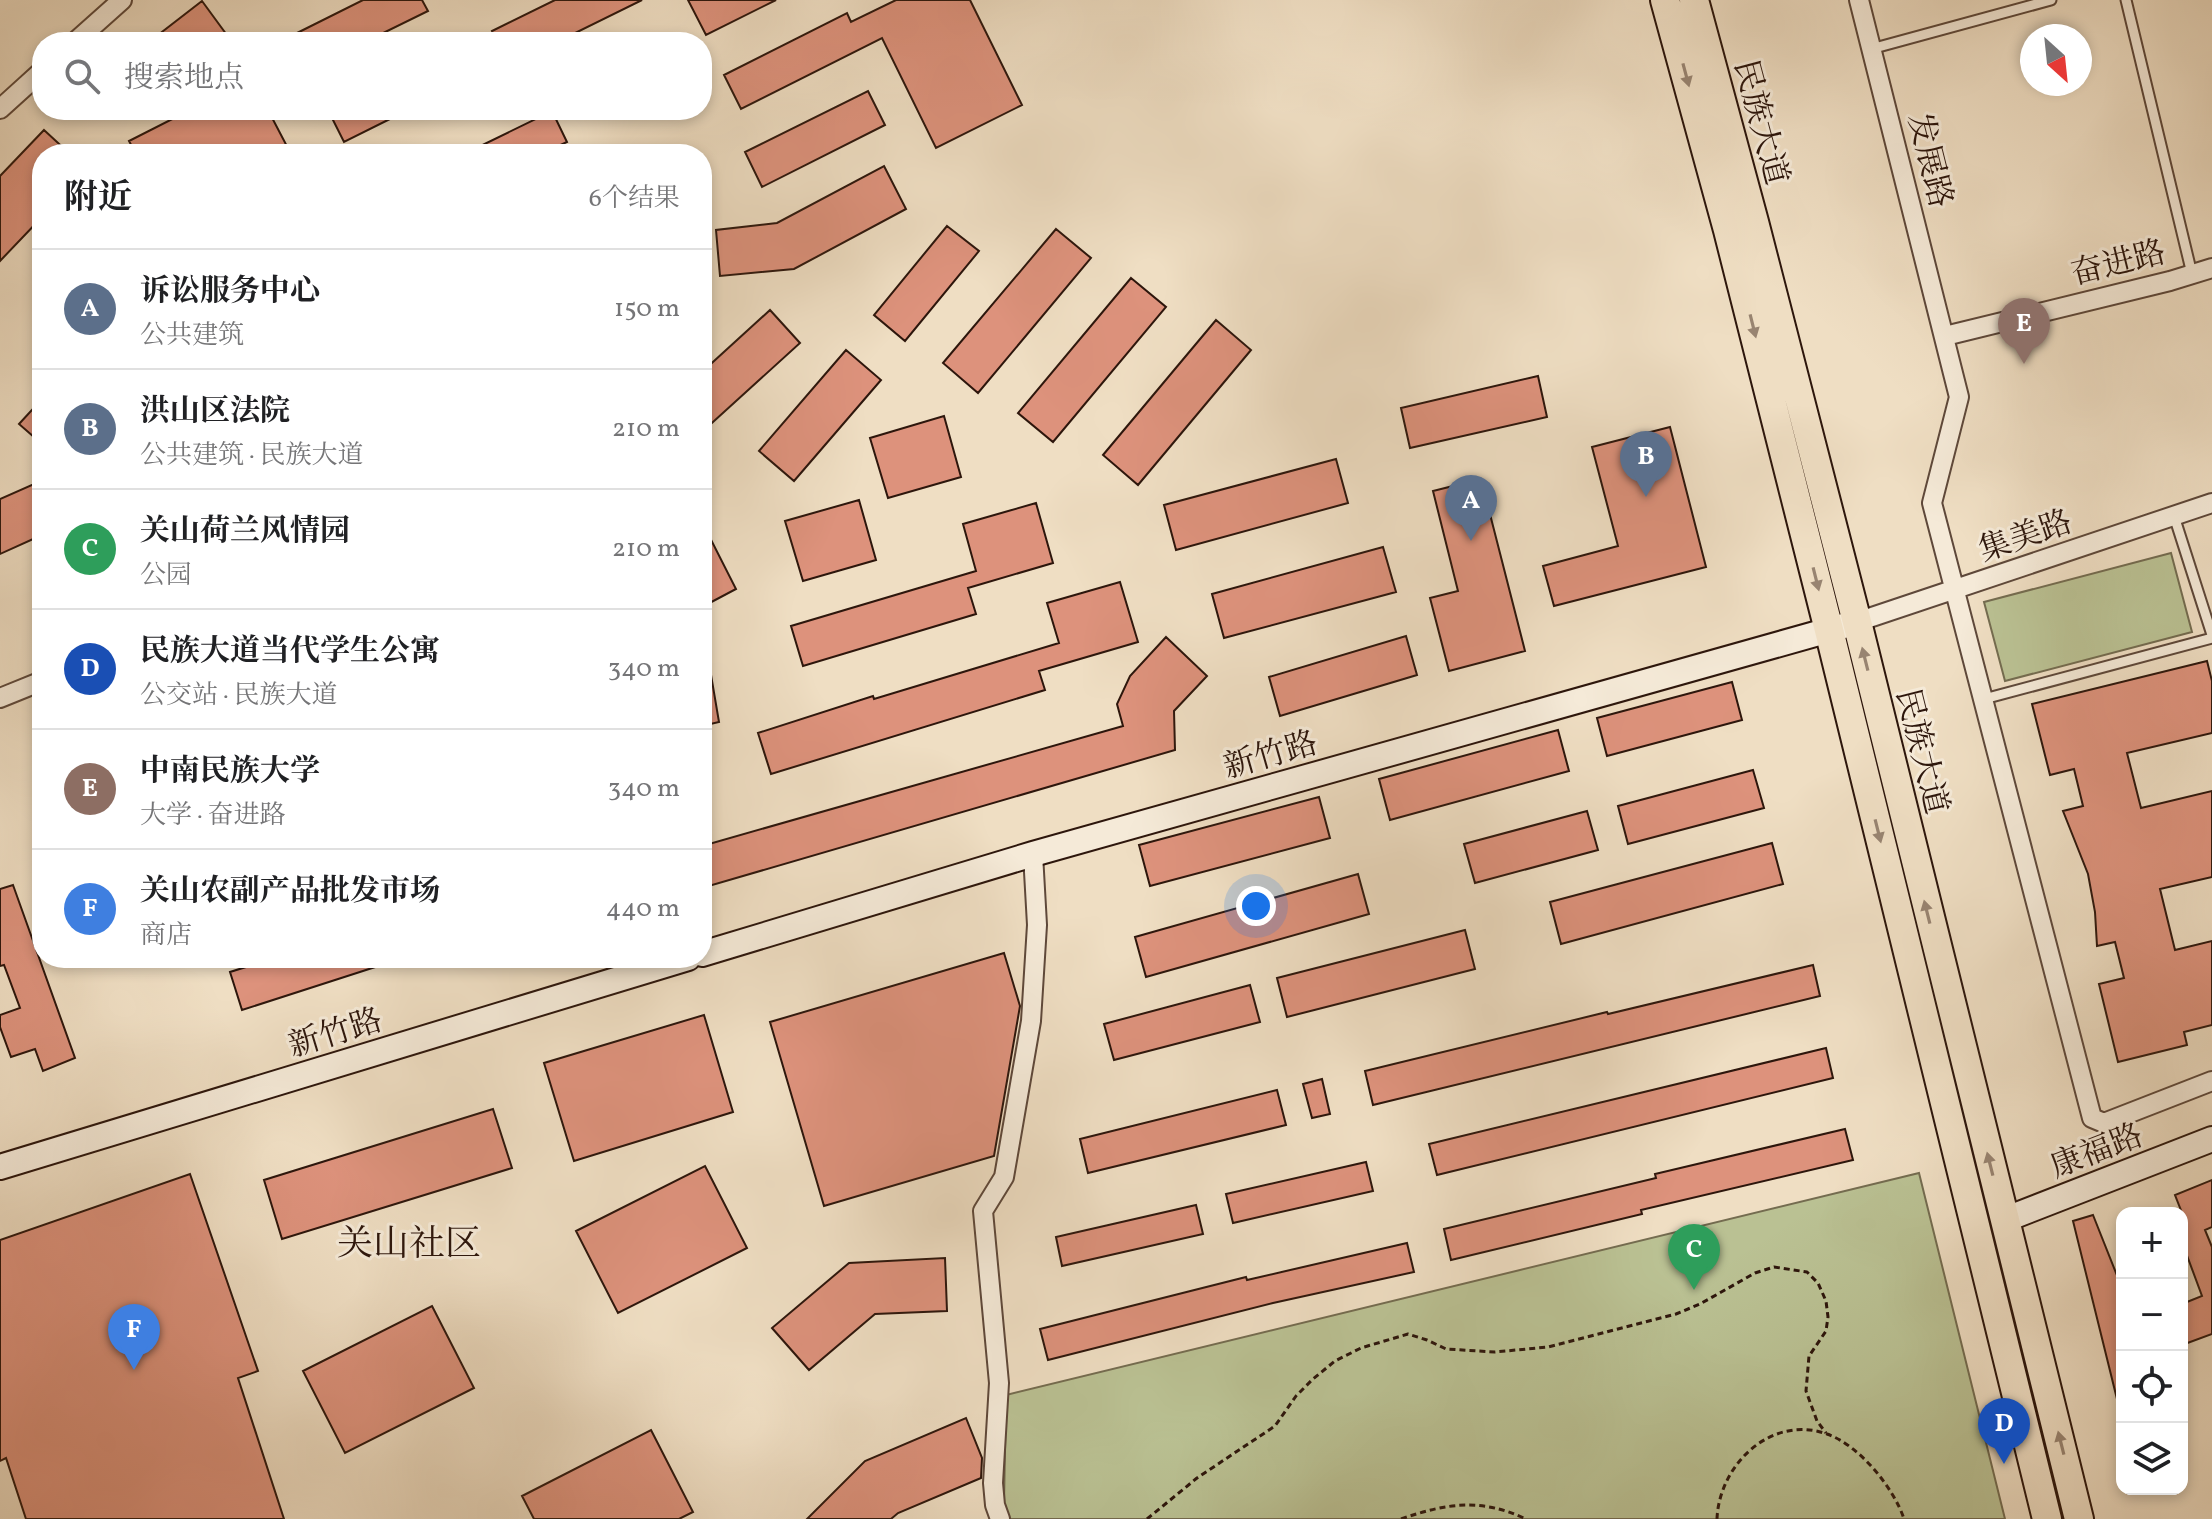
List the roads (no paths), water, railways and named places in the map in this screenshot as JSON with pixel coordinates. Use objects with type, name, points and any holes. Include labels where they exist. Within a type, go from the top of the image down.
[{"type":"main road","name":"民族大道","points":[[1665,0],[1728,230],[1829,630],[2047,1519]]},
{"type":"main road","name":"民族大道","points":[[1694,0],[1857,622],[2079,1519]]},
{"type":"main road","name":"新竹路","points":[[712,951],[1033,854],[1857,622]]},
{"type":"main road","name":"新竹路","points":[[0,1167],[655,968]]},
{"type":"main road","name":"康福路","points":[[2004,1220],[2212,1139]]},
{"type":"street","points":[[86,32],[122,0]]},
{"type":"street","name":"发展路","points":[[1859,0],[1959,397],[1932,503],[2092,1118],[2104,1123],[2212,1081]]},
{"type":"street","points":[[0,109],[32,80]]},
{"type":"street","name":"奋进路","points":[[1945,336],[2212,268]]},
{"type":"street","name":"集美路","points":[[1857,622],[2212,503]]},
{"type":"street","points":[[0,698],[32,685]]},
{"type":"street","points":[[1000,1519],[993,1483],[999,1383],[983,1211],[1004,1177],[1031,1021],[1037,925],[1033,854]]},
{"type":"lane","points":[[1871,49],[2051,0]]},
{"type":"lane","points":[[2126,0],[2192,274]]},
{"type":"lane","points":[[1984,699],[2212,636],[2174,516]]},
{"type":"place","name":"中南民族大学","points":[[2024,364]]},
{"type":"place","name":"洪山区法院","points":[[1646,497]]},
{"type":"place","name":"诉讼服务中心","points":[[1471,541]]},
{"type":"place","name":"关山荷兰风情园","points":[[1694,1290]]},
{"type":"place","name":"关山农副产品批发市场","points":[[134,1370]]},
{"type":"place","name":"民族大道当代学生公寓","points":[[2004,1464]]},
{"type":"district","name":"关山社区","points":[[409,1242]]}]
